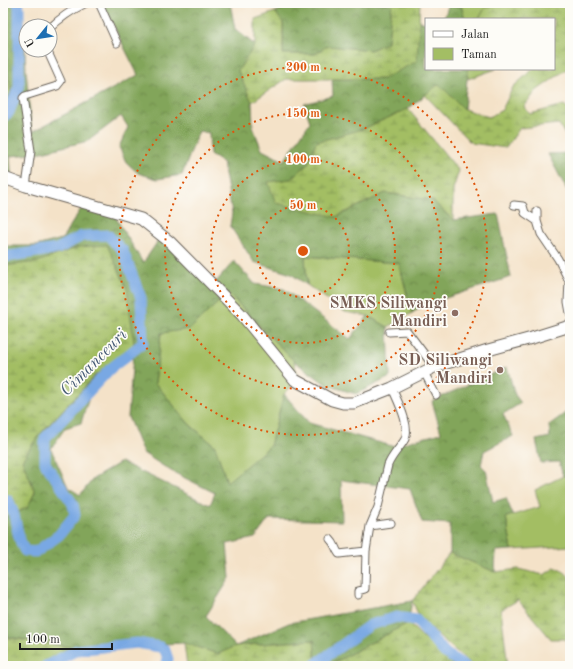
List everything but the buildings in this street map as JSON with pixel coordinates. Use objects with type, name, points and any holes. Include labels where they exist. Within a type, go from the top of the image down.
[{"type":"main road","points":[[3,176],[26,186],[141,219],[170,242],[242,315],[294,380],[332,400],[343,403],[354,403],[392,388],[429,370],[488,350],[570,326]]},
{"type":"street","points":[[58,20],[86,3]]},
{"type":"street","points":[[99,3],[117,43]]},
{"type":"street","points":[[26,186],[31,151],[23,98],[25,96],[58,86],[61,81],[51,58]]},
{"type":"street","points":[[514,205],[523,206],[525,213],[537,221]]},
{"type":"street","points":[[537,211],[537,221],[541,234],[558,259],[569,281],[568,302],[570,312]]},
{"type":"street","points":[[389,332],[407,331],[429,370],[436,395]]},
{"type":"street","points":[[358,595],[358,590],[365,589],[366,551],[370,526],[378,507],[390,460],[405,438],[407,432],[406,425],[392,388]]},
{"type":"street","points":[[370,526],[390,523]]},
{"type":"street","points":[[330,539],[336,545],[336,550],[339,554],[366,551]]},
{"type":"green space","points":[[3,3],[23,3],[24,18],[18,18],[18,58],[25,58],[32,132],[138,75],[102,3],[230,3],[235,29],[255,45],[238,71],[252,102],[253,127],[262,150],[284,161],[310,122],[304,104],[333,96],[332,79],[383,79],[419,21],[425,23],[425,70],[468,70],[464,109],[439,84],[408,109],[363,129],[317,142],[308,164],[291,179],[268,182],[336,217],[385,193],[432,200],[453,220],[498,214],[511,277],[427,304],[412,313],[399,263],[305,256],[307,285],[291,274],[254,262],[230,226],[232,213],[223,163],[210,155],[209,133],[199,131],[182,175],[157,179],[138,173],[126,162],[119,147],[128,127],[121,116],[88,141],[33,154],[10,156],[12,182],[3,174],[3,102],[11,93],[3,48]]},
{"type":"green space","points":[[297,3],[392,3],[388,42],[371,50],[327,46],[315,54],[283,54],[283,23],[275,12]]},
{"type":"green space","points":[[392,3],[420,3],[417,61],[383,79],[286,79],[252,102],[238,71],[255,45],[255,19],[275,12],[283,23],[283,54],[315,54],[327,46],[371,50],[388,42]]},
{"type":"green space","points":[[466,3],[499,3],[485,8],[480,18],[465,18],[461,6]]},
{"type":"green space","points":[[499,3],[566,3],[570,9],[570,69],[567,69],[536,91],[524,107],[530,114],[564,105],[570,110],[570,144],[559,124],[520,128],[506,148],[471,143],[425,95],[439,84],[464,109],[489,117],[502,110],[513,87],[532,70],[555,70],[555,18],[480,18],[485,8]]},
{"type":"green space","points":[[448,6],[461,6],[465,18],[444,18]]},
{"type":"green space","points":[[3,48],[11,93],[3,102]]},
{"type":"green space","points":[[468,70],[493,70],[468,79]]},
{"type":"green space","points":[[408,109],[459,171],[453,189],[453,220],[432,200],[385,193],[336,217],[276,203],[268,182],[291,179],[308,164],[316,142],[363,129]]},
{"type":"green space","points":[[570,153],[570,196],[548,154]]},
{"type":"green space","points":[[84,204],[110,208],[143,263],[164,232],[216,282],[234,261],[255,284],[284,289],[350,339],[368,316],[388,327],[390,377],[356,394],[327,385],[294,361],[228,293],[190,329],[161,333],[155,383],[189,424],[215,446],[227,482],[270,446],[284,394],[309,423],[392,446],[441,433],[432,401],[507,367],[515,395],[521,403],[503,414],[513,436],[484,451],[481,465],[486,470],[493,502],[506,498],[513,515],[506,517],[512,550],[496,551],[495,572],[450,553],[450,524],[422,522],[410,489],[341,480],[342,521],[269,519],[255,538],[227,544],[230,578],[206,616],[236,646],[218,654],[184,643],[76,648],[3,636],[3,577],[8,561],[3,544],[3,518],[27,508],[35,492],[22,460],[38,436],[96,375],[81,423],[65,428],[51,449],[68,487],[80,495],[93,479],[121,462],[210,505],[215,493],[171,471],[143,453],[128,417],[134,344],[79,247],[37,262],[3,266],[3,246],[36,246],[62,239]]},
{"type":"green space","points":[[107,245],[127,288],[134,344],[96,375],[38,436],[22,460],[35,492],[27,508],[3,518],[3,266],[37,262],[79,247]]},
{"type":"green space","points":[[305,256],[399,263],[412,313],[388,327],[368,316],[345,312],[307,285]]},
{"type":"green space","points":[[228,293],[294,361],[298,380],[284,394],[270,446],[227,483],[215,446],[189,424],[155,383],[161,333],[190,328]]},
{"type":"green space","points":[[570,404],[570,474],[563,476],[559,462],[541,463],[536,440],[550,437],[549,425],[568,411]]},
{"type":"green space","points":[[570,474],[570,546],[512,550],[506,517],[540,507],[535,490]]},
{"type":"green space","points":[[3,544],[8,561],[3,577]]},
{"type":"green space","points":[[450,553],[495,572],[518,569],[544,575],[554,568],[566,573],[570,579],[570,594],[567,599],[570,611],[570,650],[565,639],[551,639],[518,600],[501,610],[508,666],[473,666],[421,620],[412,601]]},
{"type":"green space","points":[[412,601],[408,623],[328,666],[316,666],[314,640],[236,646],[289,623]]},
{"type":"green space","points":[[408,623],[454,666],[328,666]]},
{"type":"green space","points":[[3,636],[76,648],[58,666],[3,666]]},
{"type":"green space","points":[[314,640],[316,666],[187,666],[184,643],[218,654],[236,646]]},
{"type":"waterway","name":"Cimanceuri","points":[[3,117],[9,112],[19,87],[18,3]]},
{"type":"waterway","name":"Cimanceuri","points":[[3,257],[57,249],[82,236],[108,235],[123,251],[141,298],[143,343],[110,369],[45,438],[45,463],[73,504],[75,515],[59,535],[36,552],[25,551],[20,539],[11,506],[8,500],[3,499]]},
{"type":"waterway","name":"Cimanceuri","points":[[313,666],[370,625],[397,617],[416,620],[445,653],[465,666]]},
{"type":"waterway","name":"Cimanceuri","points":[[46,666],[77,650],[137,643],[160,647],[165,650],[168,659],[166,666]]},
{"type":"place","name":"SMKS Siliwangi Mandiri","points":[[455,313]]},
{"type":"place","name":"SD Siliwangi Mandiri","points":[[500,370]]}]
